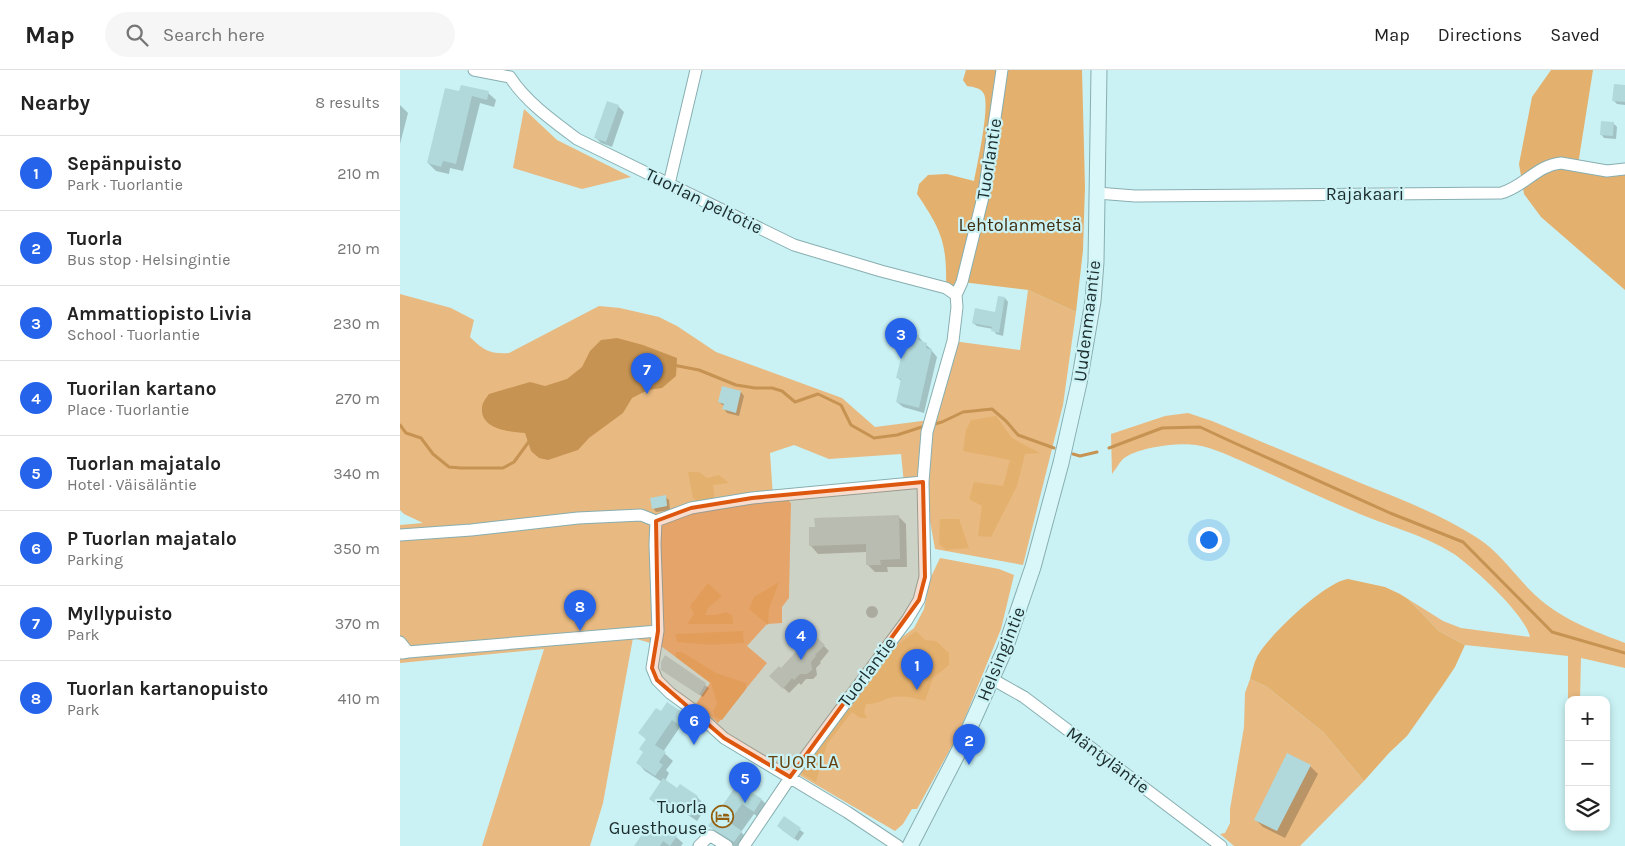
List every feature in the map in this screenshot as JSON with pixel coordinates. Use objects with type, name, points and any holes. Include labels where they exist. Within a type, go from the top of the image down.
[{"type":"main road","name":"Uudenmaantie","points":[[1033,567],[1065,448],[1088,336],[1096,262],[1098,70]]},
{"type":"main road","name":"Helsingintie","points":[[910,846],[962,745],[992,679],[1005,649],[1033,567]]},
{"type":"street","name":"Tuorlan peltotie","points":[[474,70],[509,73],[516,86],[553,121],[577,139],[794,245],[946,288],[956,295]]},
{"type":"street","points":[[669,184],[696,70]]},
{"type":"street","name":"Tuorlantie","points":[[744,846],[790,777],[920,600],[925,577],[923,482],[929,426],[953,341],[957,307],[956,295],[962,282],[984,193],[1002,70]]},
{"type":"street","name":"Rajakaari","points":[[1096,193],[1145,196],[1501,193],[1517,187],[1540,169],[1554,164],[1561,163],[1607,171],[1625,169]]},
{"type":"street","points":[[400,535],[471,530],[568,519],[641,515],[656,521],[691,508],[752,498],[923,482]]},
{"type":"street","points":[[656,521],[658,631],[652,668],[657,680],[724,738],[847,812],[898,846]]},
{"type":"street","points":[[400,642],[404,652],[658,631]]},
{"type":"street","name":"Mäntyläntie","points":[[992,679],[1024,697],[1221,846]]},
{"type":"street","points":[[699,846],[711,836],[727,846]]},
{"type":"highlighted area","points":[[923,482],[925,577],[919,600],[790,777],[724,738],[657,680],[652,668],[658,631],[656,521],[691,508],[752,498]]},
{"type":"shaded area","points":[[524,109],[557,140],[631,177],[582,189],[513,168]]},
{"type":"shaded area","points":[[1028,290],[1076,312],[1063,405],[1023,565],[935,549],[923,482],[904,484],[901,454],[829,459],[794,445],[770,453],[773,497],[783,496],[791,503],[789,598],[782,607],[782,623],[767,624],[747,646],[767,663],[718,723],[696,704],[710,683],[661,646],[633,638],[603,803],[590,846],[482,846],[544,649],[400,663],[400,525],[423,523],[404,514],[400,510],[400,294],[451,308],[474,320],[470,337],[479,346],[497,353],[509,353],[599,306],[620,308],[659,317],[677,326],[716,352],[842,398],[875,427],[930,420],[953,341],[1020,350]]},
{"type":"shaded area","points":[[617,338],[643,345],[677,358],[676,376],[662,388],[648,390],[632,398],[623,413],[589,438],[578,450],[548,460],[539,458],[531,451],[525,433],[497,428],[486,421],[482,406],[489,394],[530,382],[545,386],[567,379],[582,367],[590,351],[601,340]]},
{"type":"shaded area","points":[[1188,413],[1212,421],[1406,502],[1463,529],[1493,550],[1545,604],[1578,624],[1625,643],[1625,668],[1581,658],[1580,696],[1568,696],[1568,656],[1465,645],[1439,631],[1408,599],[1443,621],[1461,628],[1530,637],[1519,616],[1509,604],[1486,580],[1454,554],[1430,541],[1326,499],[1216,450],[1189,444],[1169,445],[1138,451],[1123,459],[1112,474],[1111,434],[1165,416]]},
{"type":"shaded area","points":[[940,558],[999,569],[1014,575],[1001,629],[958,735],[917,809],[912,809],[903,824],[895,831],[796,773],[892,645],[914,628],[924,609],[930,579]]},
{"type":"shaded area","points":[[1250,679],[1267,687],[1323,732],[1364,781],[1300,846],[1234,846],[1220,834],[1225,833],[1230,823],[1230,809],[1244,727],[1245,693]]},
{"type":"green space","name":"Lehtolanmetsä","points":[[966,70],[1082,70],[1085,187],[1083,250],[1076,312],[1028,290],[962,282],[956,295],[946,288],[944,248],[941,238],[932,218],[917,194],[919,184],[928,175],[947,174],[974,181],[982,136],[985,101],[981,90],[967,86],[963,80]]},
{"type":"green space","points":[[1551,70],[1593,70],[1577,171],[1612,176],[1625,175],[1625,290],[1541,217],[1524,194],[1519,164],[1532,97]]},
{"type":"green space","points":[[996,416],[1012,438],[1040,453],[1025,454],[1017,486],[991,537],[978,536],[982,506],[969,499],[974,482],[1003,486],[1010,460],[963,451],[966,430],[971,420]]},
{"type":"green space","points":[[688,472],[699,472],[707,478],[719,475],[729,483],[713,485],[715,500],[699,503],[693,498]]},
{"type":"green space","points":[[940,519],[959,519],[969,548],[946,550],[939,544]]},
{"type":"green space","points":[[1348,579],[1385,587],[1400,594],[1408,599],[1439,631],[1465,645],[1455,667],[1407,736],[1364,781],[1323,732],[1267,687],[1250,679],[1257,657],[1284,624],[1326,589]]},
{"type":"green space","points":[[779,582],[769,609],[768,625],[749,609],[754,597]]},
{"type":"green space","points":[[708,583],[722,596],[708,608],[705,615],[726,612],[732,615],[733,624],[687,624],[694,614],[690,606]]},
{"type":"green space","points":[[743,631],[744,643],[727,644],[677,642],[675,634]]},
{"type":"green space","points":[[916,631],[925,640],[936,641],[949,653],[949,665],[933,678],[925,701],[898,697],[866,704],[864,712],[867,718],[860,718],[852,712],[827,744],[816,782],[798,771],[891,650]]},
{"type":"green space","points":[[676,652],[682,652],[716,673],[746,683],[746,689],[722,720],[715,717],[713,711],[717,704],[711,683],[676,657]]},
{"type":"building","points":[[1614,84],[1625,85],[1625,102],[1612,101]]},
{"type":"building","points":[[461,85],[489,91],[487,100],[472,96],[456,164],[443,161],[441,167],[427,163],[445,88],[459,91]]},
{"type":"building","points":[[607,101],[619,105],[606,142],[594,138]]},
{"type":"building","points":[[1601,121],[1614,122],[1613,136],[1600,135]]},
{"type":"building","points":[[998,296],[1005,297],[999,333],[991,331],[992,327],[972,323],[975,308],[995,312]]},
{"type":"building","points":[[907,333],[919,335],[918,340],[927,343],[926,348],[932,350],[919,408],[896,402],[901,379],[896,378]]},
{"type":"building","points":[[722,386],[741,391],[736,413],[722,409],[724,404],[718,402]]},
{"type":"building","points":[[666,495],[667,506],[652,509],[650,498]]},
{"type":"building","points":[[899,515],[900,559],[880,560],[881,565],[866,565],[866,544],[809,546],[809,527],[815,527],[814,518]]},
{"type":"building","points":[[811,632],[825,645],[811,662],[812,670],[807,674],[800,674],[794,680],[792,678],[783,689],[769,676],[779,666],[781,668],[803,644],[801,642]]},
{"type":"building","points":[[665,655],[706,683],[699,695],[661,670],[661,662]]},
{"type":"building","points":[[667,702],[688,716],[681,726],[672,720],[655,745],[666,752],[659,762],[663,765],[655,776],[636,763],[643,752],[639,749],[646,739],[638,733],[656,708],[661,711]]},
{"type":"building","points":[[1287,753],[1311,765],[1277,831],[1254,820]]},
{"type":"building","points":[[663,778],[677,788],[680,784],[698,796],[695,799],[700,803],[691,816],[666,799],[661,807],[649,799]]},
{"type":"building","name":"Tuorla Guesthouse","points":[[738,783],[762,799],[754,812],[742,804],[729,822],[742,831],[734,842],[708,826]]},
{"type":"building","points":[[784,816],[801,828],[794,839],[777,826]]},
{"type":"building","points":[[657,822],[677,836],[670,846],[663,841],[660,846],[634,846],[647,827],[651,830]]},
{"type":"waterway","points":[[673,365],[699,370],[736,385],[772,388],[782,391],[795,402],[818,394],[841,405],[851,425],[874,438],[897,435],[925,426]]},
{"type":"waterway","points":[[931,425],[963,412],[992,409],[1018,435],[1054,448]]},
{"type":"waterway","points":[[400,425],[406,433],[421,438],[433,454],[449,467],[503,468],[514,462],[530,440]]},
{"type":"waterway","points":[[1109,448],[1162,428],[1200,427],[1390,513],[1463,542],[1552,632],[1625,653]]},
{"type":"waterway","points":[[1073,454],[1080,456],[1097,452]]},
{"type":"place","name":"Ammattiopisto Livia","points":[[901,359]]},
{"type":"place","name":"Myllypuisto","points":[[647,394]]},
{"type":"place","name":"Tuorlan kartanopuisto","points":[[580,631]]},
{"type":"place","name":"Tuorilan kartano","points":[[801,660]]},
{"type":"place","name":"Sepänpuisto","points":[[917,690]]},
{"type":"place","name":"P Tuorlan majatalo","points":[[694,745]]},
{"type":"place","name":"Tuorla","points":[[969,765]]},
{"type":"place","name":"Tuorlan majatalo","points":[[745,803]]},
{"type":"place","name":"Tuorla Guesthouse","points":[[723,817]]},
{"type":"district","name":"TUORLA","points":[[804,761]]}]
